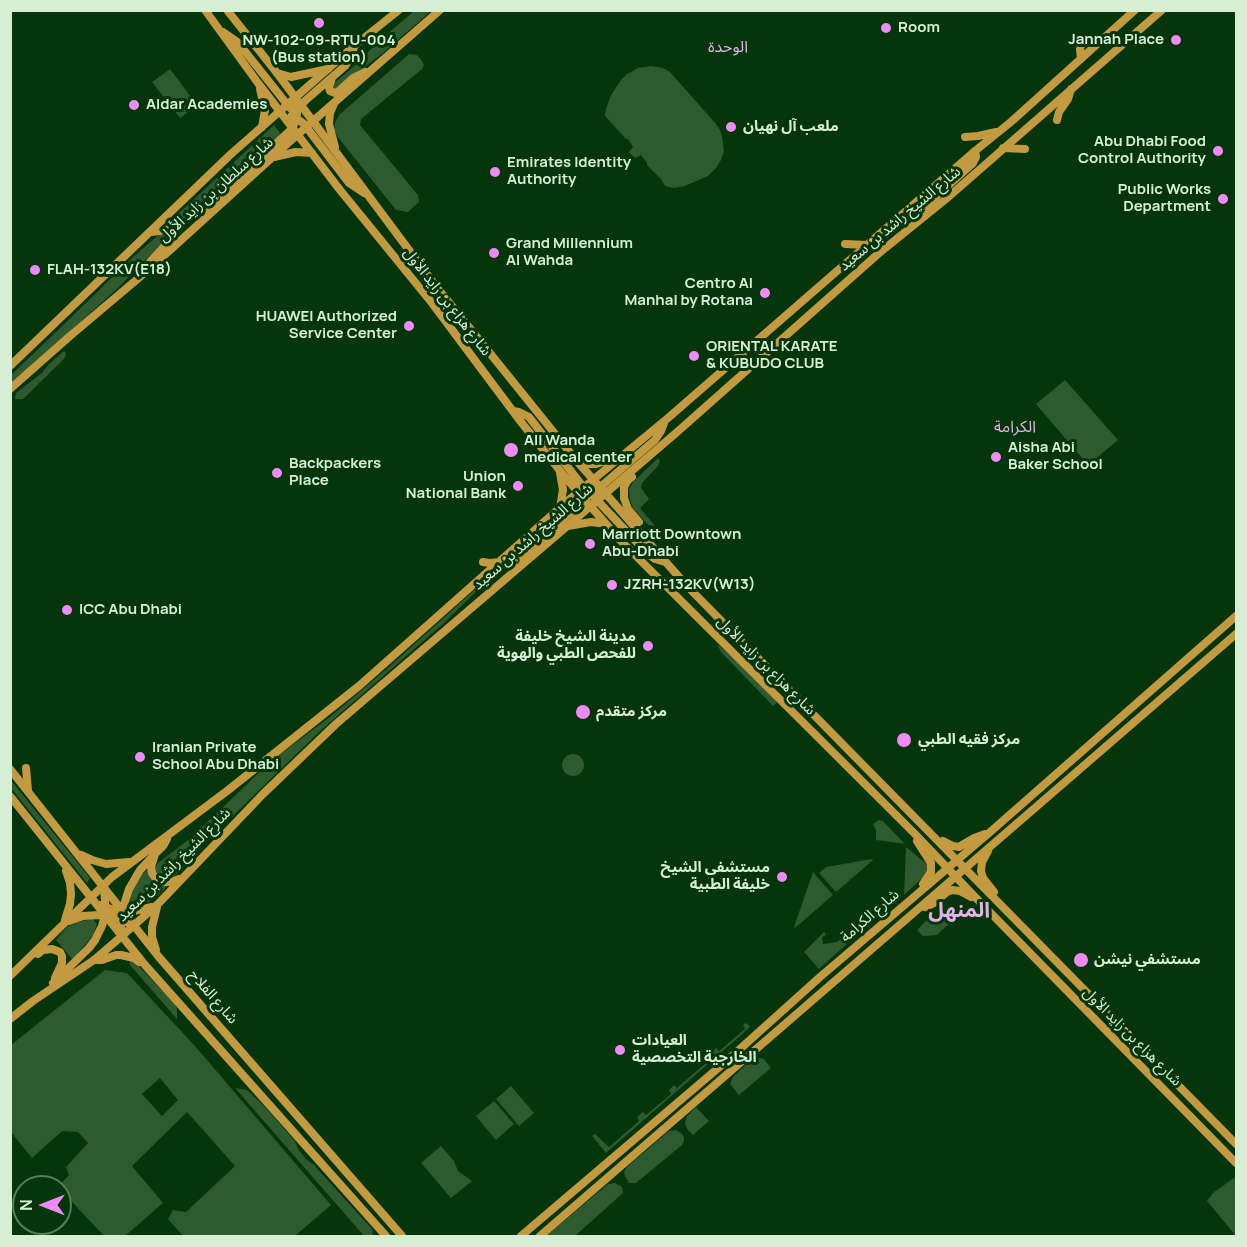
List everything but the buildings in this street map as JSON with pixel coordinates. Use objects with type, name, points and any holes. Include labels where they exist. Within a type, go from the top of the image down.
[{"type":"main road","name":"شارع هزاع بن زايد الأول","points":[[205,10],[258,83],[284,108],[295,131],[432,303],[558,467],[592,494],[666,562],[686,585],[1236,1144]]},
{"type":"main road","name":"شارع هزاع بن زايد الأول","points":[[227,10],[298,102],[309,124],[339,156],[435,285],[593,480]]},
{"type":"main road","name":"شارع سلطان بن زايد الأول","points":[[10,366],[231,154],[284,108],[298,102],[330,73],[354,46],[399,10]]},
{"type":"main road","name":"شارع سلطان بن زايد الأول","points":[[10,389],[274,157],[295,131],[309,124],[440,10]]},
{"type":"main road","name":"شارع الشيخ راشد بن سعيد","points":[[10,1019],[94,960],[122,937],[158,904],[263,794],[336,724],[568,526],[592,494],[593,480],[1000,131],[1135,10]]},
{"type":"main road","name":"شارع الشيخ راشد بن سعيد","points":[[10,976],[103,885],[227,791],[359,686],[560,508],[592,494],[676,433],[869,262],[946,199],[1152,15],[1162,10]]},
{"type":"main road","points":[[220,31],[229,36],[243,50],[284,108],[309,124],[349,183],[367,194]]},
{"type":"main road","points":[[1081,59],[1082,42]]},
{"type":"main road","points":[[277,73],[291,77],[330,73],[329,89],[335,93],[353,78],[374,69]]},
{"type":"main road","points":[[258,83],[264,101],[262,127]]},
{"type":"main road","points":[[1058,120],[1059,112],[1068,99],[1071,89]]},
{"type":"main road","points":[[206,217],[217,198],[295,131],[298,102]]},
{"type":"main road","points":[[334,103],[329,124],[339,156]]},
{"type":"main road","points":[[965,137],[1000,131]]},
{"type":"main road","points":[[1003,148],[1025,148]]},
{"type":"main road","points":[[917,223],[928,204],[973,163],[976,157],[975,151]]},
{"type":"main road","points":[[274,157],[296,152],[312,153]]},
{"type":"main road","points":[[140,277],[145,268],[172,238],[171,233],[167,230],[150,232]]},
{"type":"main road","points":[[845,244],[867,245]]},
{"type":"main road","points":[[513,411],[529,417],[592,494]]},
{"type":"main road","points":[[518,568],[529,549],[655,440],[664,421]]},
{"type":"main road","points":[[666,562],[659,546],[628,509],[624,491],[628,480],[658,454],[676,433]]},
{"type":"main road","points":[[576,460],[585,464],[596,464],[622,456]]},
{"type":"main road","points":[[558,467],[563,490],[560,508]]},
{"type":"main road","name":"شارع هزاع بن زايد الأول","points":[[592,494],[606,524],[620,540],[915,834],[1236,1163]]},
{"type":"main road","points":[[568,526],[584,522],[606,524]]},
{"type":"main road","points":[[483,562],[500,562]]},
{"type":"main road","name":"شارع الكرامة","points":[[521,1236],[730,1058],[1236,616]]},
{"type":"main road","name":"شارع الكرامة","points":[[540,1236],[1236,634]]},
{"type":"main road","points":[[26,768],[28,790]]},
{"type":"main road","name":"شارع الفلاح","points":[[10,770],[103,885],[121,916],[134,926],[402,1236]]},
{"type":"main road","name":"شارع الفلاح","points":[[10,796],[90,897],[105,911],[122,937],[145,965],[386,1236]]},
{"type":"main road","points":[[937,840],[959,847],[978,836],[989,833]]},
{"type":"main road","points":[[915,834],[919,846],[929,858],[932,866],[921,890]]},
{"type":"main road","points":[[122,937],[121,916],[129,889],[140,870],[163,846],[169,836]]},
{"type":"main road","points":[[988,848],[981,870],[983,878],[994,892],[996,901]]},
{"type":"main road","points":[[78,853],[106,864],[132,861]]},
{"type":"main road","points":[[155,854],[152,873],[156,879],[166,883],[183,878]]},
{"type":"main road","points":[[62,863],[67,873],[71,894],[63,924]]},
{"type":"main road","points":[[33,1001],[89,948],[99,932],[105,911],[103,885]]},
{"type":"main road","points":[[919,909],[932,905],[952,890],[976,898]]},
{"type":"main road","points":[[63,924],[105,911],[121,916],[158,904]]},
{"type":"main road","points":[[158,904],[153,915],[152,927],[154,946],[159,956]]},
{"type":"main road","points":[[29,959],[43,950],[52,949],[60,952],[62,963],[52,984]]},
{"type":"main road","points":[[94,960],[121,955],[134,958],[145,965]]},
{"type":"green space","points":[[414,11],[431,11],[384,52],[333,90],[332,85]]},
{"type":"green space","points":[[409,54],[417,55],[424,65],[422,69],[361,119],[360,125],[418,195],[419,202],[408,212],[396,210],[337,136],[334,129],[339,115]]},
{"type":"green space","points":[[651,66],[670,72],[716,124],[722,136],[724,151],[716,168],[708,176],[685,186],[674,188],[665,186],[641,155],[635,158],[629,152],[633,147],[628,139],[605,116],[611,95],[621,80],[638,68]]},
{"type":"green space","points":[[170,69],[197,105],[180,118],[152,82]]},
{"type":"green space","points":[[274,125],[281,134],[174,237],[169,227],[165,226]]},
{"type":"green space","points":[[162,232],[168,235],[167,240],[118,288],[11,384],[11,375]]},
{"type":"green space","points":[[64,351],[65,358],[23,399],[15,399],[16,393],[42,373]]},
{"type":"green space","points":[[1065,380],[1118,440],[1088,465],[1036,404]]},
{"type":"green space","points":[[658,458],[660,461],[658,466],[642,483],[641,488],[649,499],[640,508],[655,526],[648,525],[633,508],[629,489],[634,481]]},
{"type":"green space","points":[[488,578],[444,623],[319,732],[202,846],[172,879],[158,879],[154,869],[158,863],[192,837],[272,760],[330,717]]},
{"type":"green space","points":[[717,644],[747,669],[777,702],[773,706],[721,652]]},
{"type":"green space","points":[[573,754],[581,757],[584,765],[581,773],[573,776],[565,773],[562,765],[565,757]]},
{"type":"green space","points":[[10,779],[90,878],[87,883],[11,788]]},
{"type":"green space","points":[[879,820],[883,821],[905,844],[876,840],[876,830],[873,824]]},
{"type":"green space","points":[[906,847],[928,865],[928,873],[904,895]]},
{"type":"green space","points":[[872,859],[836,892],[819,873],[826,867]]},
{"type":"green space","points":[[149,868],[149,874],[155,884],[167,886],[147,903],[133,906],[130,901],[132,889]]},
{"type":"green space","points":[[813,872],[833,895],[795,928],[794,927]]},
{"type":"green space","points":[[949,916],[952,921],[937,935],[923,936],[917,930],[930,917]]},
{"type":"green space","points":[[93,919],[97,924],[93,935],[72,959],[56,940],[67,927]]},
{"type":"green space","points":[[824,932],[826,934],[822,937],[823,944],[837,942],[842,938],[847,944],[819,969],[804,952]]},
{"type":"green space","points":[[130,961],[135,962],[175,1004],[177,1019],[130,965]]},
{"type":"green space","points":[[105,970],[127,973],[195,1046],[331,1205],[295,1236],[183,1236],[168,1219],[173,1210],[186,1212],[235,1166],[187,1112],[132,1166],[163,1203],[125,1236],[104,1236],[72,1202],[72,1175],[69,1175],[66,1167],[88,1143],[78,1132],[62,1131],[32,1158],[11,1132],[11,1045]],"holes":[[[160,1078],[178,1100],[162,1116],[142,1094]]]},
{"type":"green space","points":[[746,1023],[750,1026],[748,1029],[606,1153],[592,1136],[595,1134],[609,1147],[639,1121],[637,1117],[643,1112],[646,1115],[671,1094],[669,1090],[674,1085],[677,1088],[713,1057],[710,1054],[716,1048],[719,1051],[745,1029],[743,1025]]},
{"type":"green space","points":[[753,1058],[764,1059],[771,1068],[739,1095],[730,1084],[731,1081]]},
{"type":"green space","points":[[511,1086],[534,1113],[519,1126],[496,1099]]},
{"type":"green space","points":[[235,1088],[247,1090],[263,1105],[295,1141],[307,1160],[372,1229],[373,1236],[364,1236]]},
{"type":"green space","points":[[494,1101],[514,1124],[496,1140],[476,1116]]},
{"type":"green space","points":[[696,1107],[709,1121],[693,1135],[685,1123],[687,1116]]},
{"type":"green space","points":[[676,1130],[684,1137],[682,1145],[636,1183],[629,1183],[624,1172],[627,1167],[669,1131]]},
{"type":"green space","points":[[441,1146],[454,1161],[458,1171],[472,1181],[451,1198],[421,1163]]},
{"type":"green space","points":[[1236,1178],[1236,1236],[1207,1201],[1214,1192]]},
{"type":"green space","points":[[615,1183],[622,1187],[623,1193],[575,1236],[546,1236],[608,1184]]},
{"type":"place","name":"NW-102-09-RTU-004 (Bus station)","points":[[319,23]]},
{"type":"place","name":"Room","points":[[886,28]]},
{"type":"place","name":"Jannah Place","points":[[1176,40]]},
{"type":"place","name":"Aldar Academies","points":[[134,105]]},
{"type":"place","name":"ملعب آل نهيان","points":[[731,127]]},
{"type":"place","name":"Abu Dhabi Food Control Authority","points":[[1218,151]]},
{"type":"place","name":"Emirates Identity Authority","points":[[495,172]]},
{"type":"place","name":"Public Works Department","points":[[1223,199]]},
{"type":"place","name":"Grand Millennium Al Wahda","points":[[494,253]]},
{"type":"place","name":"FLAH-132KV(E18)","points":[[35,270]]},
{"type":"place","name":"Centro Al Manhal by Rotana","points":[[765,293]]},
{"type":"place","name":"HUAWEI Authorized Service Center","points":[[409,326]]},
{"type":"place","name":"ORIENTAL KARATE & KUBUDO CLUB","points":[[694,356]]},
{"type":"place","name":"All Wanda medical center","points":[[511,450]]},
{"type":"place","name":"Aisha Abi Baker School","points":[[996,457]]},
{"type":"place","name":"Backpackers Place","points":[[277,473]]},
{"type":"place","name":"Union National Bank","points":[[518,486]]},
{"type":"place","name":"Marriott Downtown Abu-Dhabi","points":[[590,544]]},
{"type":"place","name":"JZRH-132KV(W13)","points":[[612,585]]},
{"type":"place","name":"ICC Abu Dhabi","points":[[67,610]]},
{"type":"place","name":"مدينة الشيخ خليفة للفحص الطبي والهوية","points":[[648,646]]},
{"type":"place","name":"مركز متقدم","points":[[583,712]]},
{"type":"place","name":"مركز فقيه الطبي","points":[[904,740]]},
{"type":"place","name":"Iranian Private School Abu Dhabi","points":[[140,757]]},
{"type":"place","name":"مستشفي الشيخ خليفة الطبية","points":[[782,877]]},
{"type":"place","name":"مستشفي نيشن","points":[[1081,960]]},
{"type":"place","name":"العيادات الخارجية التخصصية","points":[[620,1050]]},
{"type":"district","name":"الوحدة","points":[[728,48]]},
{"type":"district","name":"الكرامة","points":[[1015,428]]},
{"type":"district","name":"المنهل","points":[[959,911]]}]
